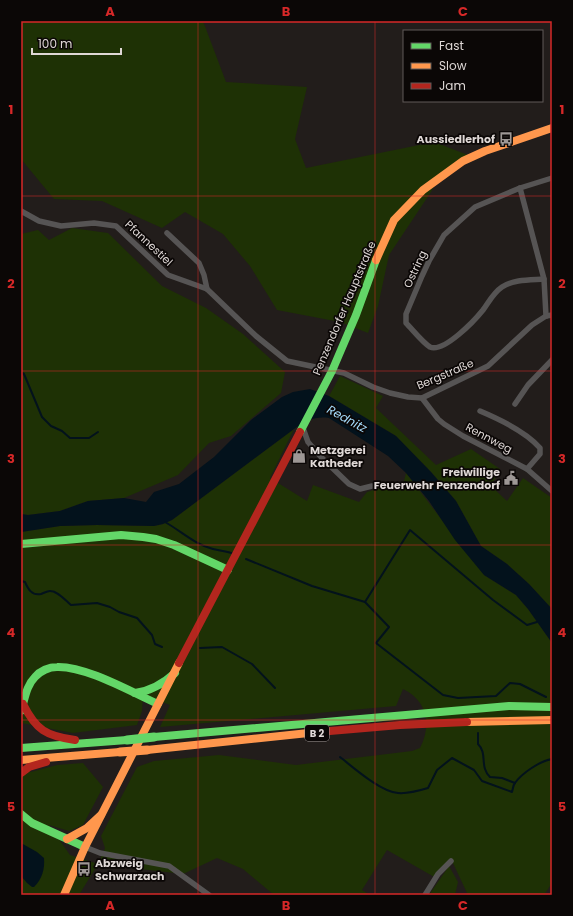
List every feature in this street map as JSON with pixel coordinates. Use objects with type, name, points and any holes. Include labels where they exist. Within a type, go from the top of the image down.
[{"type":"main road","name":"Penzendorfer Hauptstraße","points":[[64,895],[101,815],[273,481],[332,371],[356,315],[374,265],[394,220],[422,190],[463,161],[485,151],[552,128]]},
{"type":"main road","points":[[21,544],[138,536],[155,539],[174,545],[228,570]]},
{"type":"main road","points":[[101,742],[67,739],[45,734],[30,720],[22,708],[25,694],[33,678],[39,673],[56,667],[69,668],[88,674],[158,704]]},
{"type":"main road","points":[[135,694],[151,690],[161,685],[175,673]]},
{"type":"main road","name":"B 2","points":[[21,748],[509,706],[552,707]]},
{"type":"main road","name":"B 2","points":[[21,760],[147,750],[398,725],[510,720],[552,720]]},
{"type":"main road","points":[[21,773],[34,765],[69,757]]},
{"type":"main road","points":[[21,814],[32,823],[85,847]]},
{"type":"main road","points":[[67,839],[87,828],[101,815]]},
{"type":"street","points":[[546,316],[544,279],[520,188],[552,178]]},
{"type":"street","name":"Ostring","points":[[520,188],[475,207],[444,235],[428,261],[406,314],[406,323],[430,346],[436,348],[442,346],[460,333],[483,310],[491,297],[501,287],[515,281],[544,279]]},
{"type":"street","name":"Pfannestiel","points":[[21,211],[39,221],[61,226],[94,223],[116,226],[168,275],[207,289],[256,336],[287,361],[332,371]]},
{"type":"street","points":[[167,233],[199,263],[204,275],[207,289]]},
{"type":"street","name":"Bergstraße","points":[[332,371],[344,373],[373,387],[390,393],[422,398],[488,366],[532,325],[546,316],[552,315]]},
{"type":"street","points":[[515,404],[528,384],[552,360]]},
{"type":"street","name":"Rennweg","points":[[422,398],[438,419],[444,424],[463,436],[527,469],[552,491]]},
{"type":"street","points":[[480,411],[509,425],[540,448],[540,454],[527,469]]},
{"type":"street","points":[[304,425],[308,442],[320,457],[349,484],[360,488],[372,486]]},
{"type":"street","points":[[85,847],[100,853],[169,866],[209,895]]},
{"type":"street","points":[[425,895],[438,874],[451,861]]},
{"type":"green space","points":[[21,21],[203,21],[226,82],[307,87],[295,139],[306,168],[434,142],[468,155],[440,175],[431,192],[389,255],[378,306],[368,333],[340,322],[277,310],[250,266],[223,234],[185,212],[162,228],[102,201],[54,199],[21,159]]},
{"type":"green space","points":[[72,228],[108,233],[162,286],[206,308],[243,334],[285,372],[281,393],[231,436],[209,443],[178,475],[124,498],[88,501],[60,511],[28,515],[21,514],[21,234],[38,230],[49,240]]},
{"type":"green space","points":[[340,376],[383,396],[376,408],[436,465],[471,449],[500,469],[491,486],[507,501],[523,478],[552,498],[552,609],[529,584],[507,564],[481,546],[456,501],[431,472],[396,436],[329,396]]},
{"type":"green space","points":[[294,429],[270,478],[307,501],[313,485],[359,502],[367,492],[404,481],[406,473],[484,575],[516,595],[552,643],[552,883],[544,895],[468,895],[452,861],[436,878],[387,850],[362,890],[370,895],[274,895],[243,869],[217,858],[183,874],[98,864],[105,848],[101,836],[137,767],[154,761],[219,755],[296,765],[412,751],[420,748],[424,739],[426,731],[425,714],[422,706],[417,700],[403,689],[396,706],[160,727],[170,705],[143,694],[142,711],[137,725],[73,733],[21,723],[21,532],[60,526],[154,526],[163,524],[172,520]]},
{"type":"green space","points":[[83,763],[103,787],[83,825],[69,831],[49,825],[70,855],[98,864],[79,895],[21,895],[21,767],[31,772],[57,765]]},
{"type":"green space","points":[[449,866],[458,882],[455,895],[429,895]]},
{"type":"water","name":"Rednitz","points":[[310,389],[329,396],[396,436],[431,472],[456,501],[481,546],[507,564],[529,584],[552,609],[552,643],[516,595],[484,575],[455,540],[429,501],[406,473],[388,456],[329,418],[315,418],[298,426],[172,520],[163,524],[154,526],[60,526],[21,532],[21,514],[28,515],[60,511],[88,501],[124,498],[146,502],[154,492],[179,484],[214,457],[251,420],[282,397],[293,392]]},
{"type":"water","points":[[21,843],[37,852],[44,858],[42,874],[34,887],[27,883],[21,876]]},
{"type":"waterway","points":[[22,373],[24,374],[42,417],[51,426],[62,431],[70,438],[89,438],[98,432]]},
{"type":"waterway","points":[[165,522],[206,547],[234,554]]},
{"type":"waterway","points":[[365,602],[410,530],[493,600],[527,625],[537,622]]},
{"type":"waterway","points":[[246,559],[312,586],[365,602],[389,627],[376,643],[443,695],[458,698],[496,696],[510,683],[520,684],[546,697]]},
{"type":"waterway","points":[[21,581],[25,582],[29,589],[35,594],[53,591],[71,605],[97,603],[137,618],[152,635],[155,644],[162,647]]},
{"type":"waterway","points":[[200,648],[222,647],[252,664],[275,688]]},
{"type":"waterway","points":[[478,733],[478,744],[483,752],[484,764],[487,773],[490,777],[502,778],[515,783]]},
{"type":"waterway","points":[[340,757],[376,784],[391,792],[398,793],[413,792],[428,788],[437,770],[452,758],[474,770],[482,781],[512,792],[514,784],[518,779],[542,762],[552,759]]},
{"type":"traffic: fast","points":[[300,432],[332,371],[356,315],[376,260]]},
{"type":"traffic: fast","points":[[21,544],[121,535],[143,537],[156,539],[174,545],[228,570]]},
{"type":"traffic: fast","points":[[21,711],[32,681],[42,671],[57,667],[69,668],[95,675],[158,704]]},
{"type":"traffic: fast","points":[[135,693],[146,691],[166,680],[175,673]]},
{"type":"traffic: fast","points":[[154,737],[509,706],[552,707]]},
{"type":"traffic: fast","points":[[127,740],[154,737]]},
{"type":"traffic: fast","points":[[21,748],[127,740]]},
{"type":"traffic: fast","points":[[21,814],[32,823],[85,847]]},
{"type":"traffic: slow","points":[[376,260],[394,220],[423,190],[463,161],[485,151],[552,128]]},
{"type":"traffic: slow","points":[[64,895],[85,847],[179,663]]},
{"type":"traffic: slow","points":[[467,722],[552,720]]},
{"type":"traffic: slow","points":[[147,750],[318,732]]},
{"type":"traffic: slow","points":[[120,752],[147,750]]},
{"type":"traffic: slow","points":[[21,760],[120,752]]},
{"type":"traffic: slow","points":[[67,839],[87,828],[101,815]]},
{"type":"traffic: jam","points":[[179,663],[300,432]]},
{"type":"traffic: jam","points":[[23,704],[33,720],[43,730],[49,734],[75,740]]},
{"type":"traffic: jam","points":[[318,732],[400,725],[467,722]]},
{"type":"traffic: jam","points":[[21,773],[29,767],[46,762]]},
{"type":"place","name":"Aussiedlerhof","points":[[506,139]]},
{"type":"place","name":"Metzgerei Katheder","points":[[299,456]]},
{"type":"place","name":"Freiwillige Feuerwehr Penzendorf","points":[[511,478]]},
{"type":"place","name":"Abzweig Schwarzach","points":[[84,869]]}]
